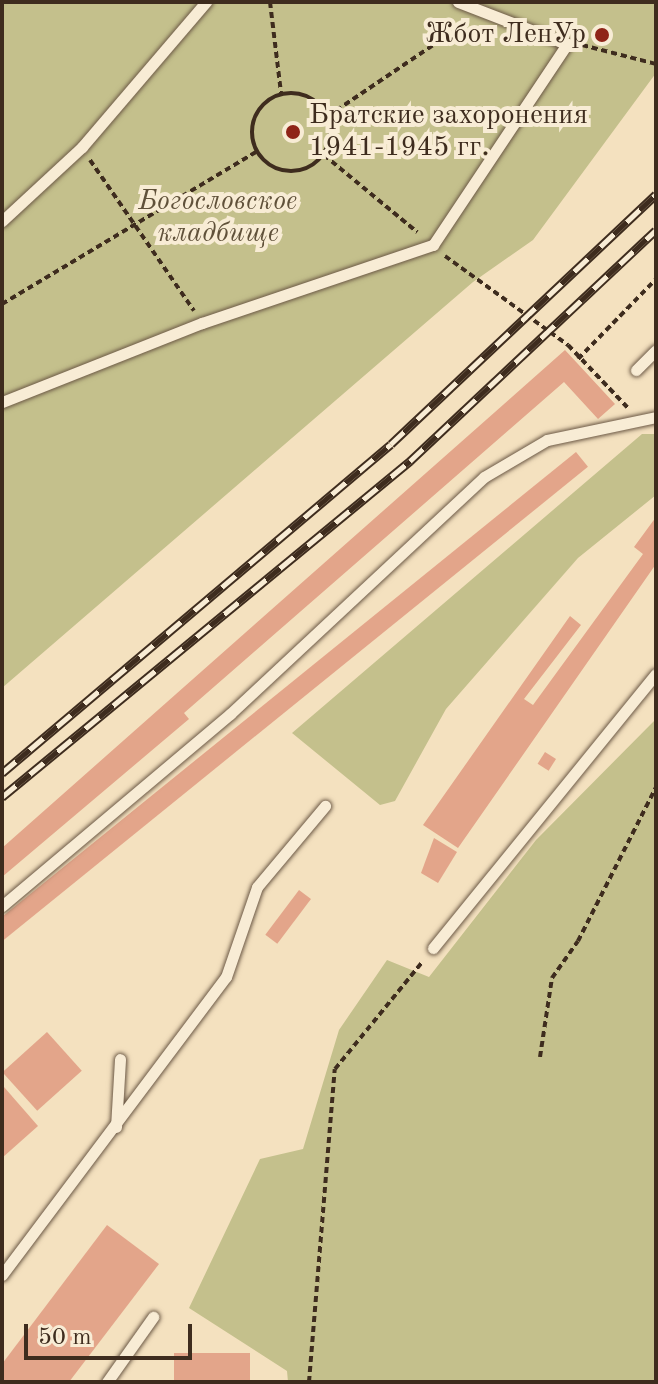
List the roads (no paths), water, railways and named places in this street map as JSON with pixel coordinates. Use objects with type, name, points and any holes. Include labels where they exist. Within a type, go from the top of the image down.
[{"type":"lane","points":[[2,221],[82,147],[206,2]]},
{"type":"lane","points":[[2,402],[202,323],[433,245],[567,44],[458,2]]},
{"type":"lane","points":[[636,370],[656,350]]},
{"type":"lane","points":[[2,906],[230,714],[484,477],[547,440],[650,419]]},
{"type":"lane","points":[[433,948],[656,674]]},
{"type":"lane","points":[[2,1275],[226,977],[257,887],[325,806]]},
{"type":"lane","points":[[116,1127],[120,1059]]},
{"type":"lane","points":[[107,1382],[153,1317]]},
{"type":"railway","points":[[2,773],[391,444],[656,194]]},
{"type":"railway","points":[[2,797],[410,461],[656,230]]},
{"type":"place","name":"Жбот ЛенУр","points":[[602,35]]},
{"type":"place","name":"Братские захоронения 1941-1945 гг.","points":[[293,132]]},
{"type":"park label","name":"Богословское кладбище","points":[[218,218]]}]
